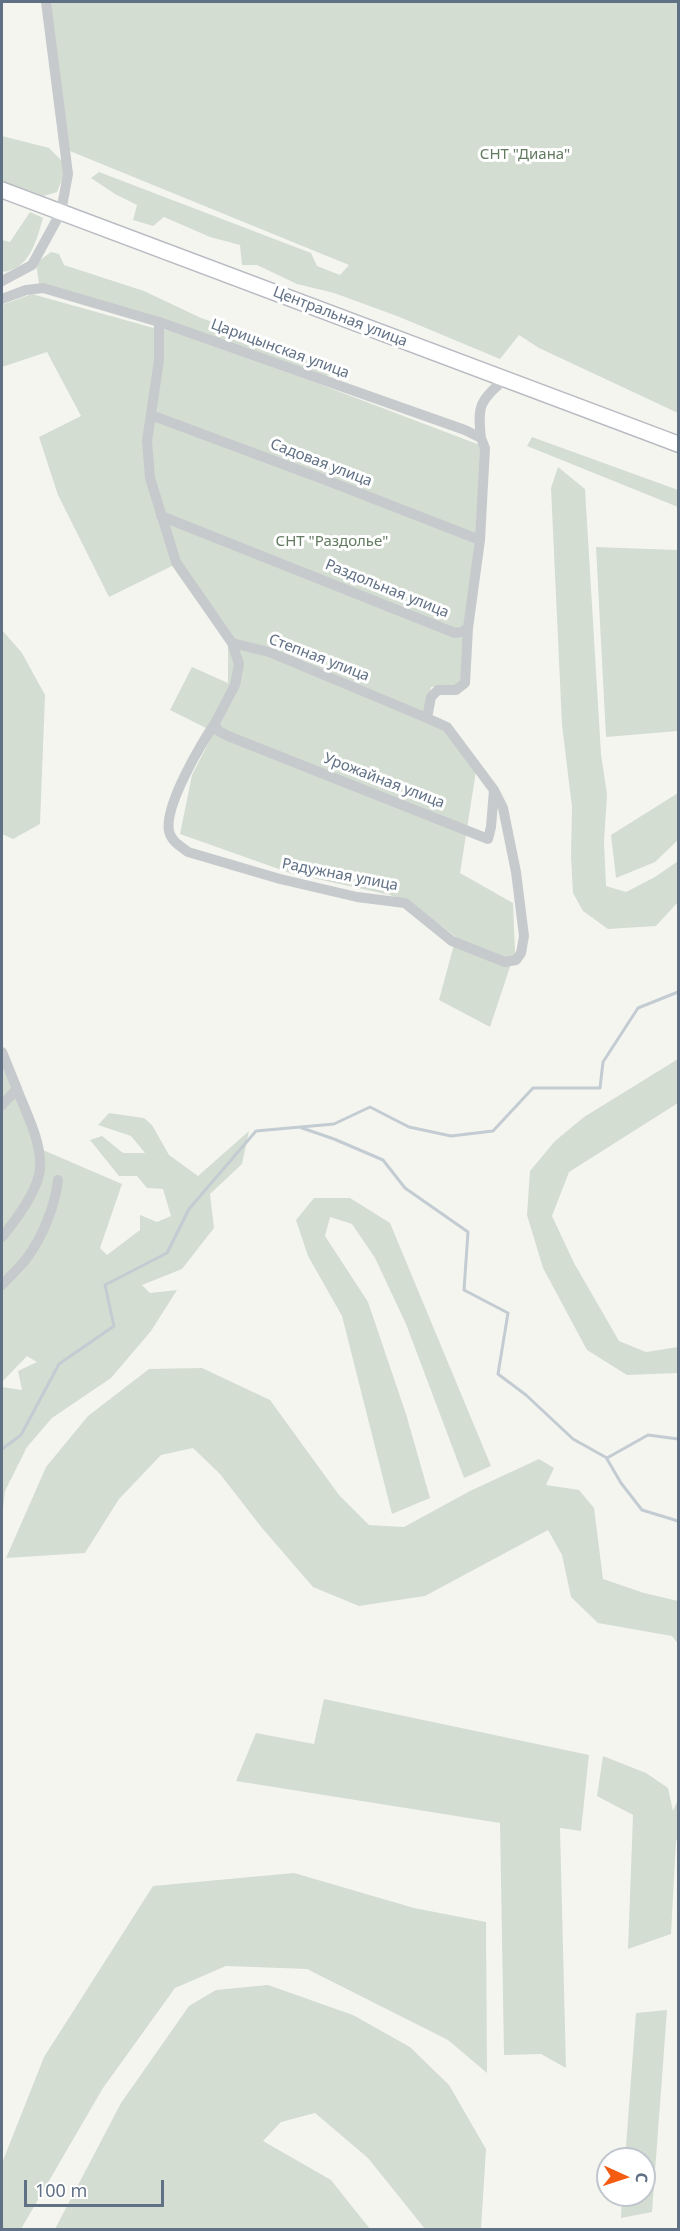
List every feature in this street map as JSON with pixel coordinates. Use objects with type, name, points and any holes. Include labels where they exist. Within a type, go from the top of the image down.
[{"type":"street","points":[[2,281],[32,266],[61,212],[68,174],[46,2]]},
{"type":"street","name":"Центральная улица","points":[[2,190],[678,444]]},
{"type":"street","name":"Царицынская улица","points":[[2,299],[26,290],[43,288],[159,322],[465,430],[481,438]]},
{"type":"street","points":[[159,322],[159,360],[147,441],[150,478],[176,562],[232,644],[239,664],[235,685],[215,723]]},
{"type":"street","points":[[494,790],[447,727],[427,718],[431,697],[438,690],[456,690],[465,683],[468,628],[480,540],[485,448],[481,438],[478,414],[487,395],[505,379]]},
{"type":"street","name":"Садовая улица","points":[[151,416],[480,540]]},
{"type":"street","name":"Раздольная улица","points":[[161,516],[455,633],[468,628]]},
{"type":"street","name":"Степная улица","points":[[232,644],[269,652],[427,718]]},
{"type":"street","name":"Радужная улица","points":[[215,723],[183,778],[168,821],[169,834],[176,844],[188,852],[280,879],[357,897],[405,903],[452,941],[505,962],[516,960],[521,953],[524,936],[516,872],[503,808],[494,790]]},
{"type":"street","name":"Урожайная улица","points":[[215,723],[217,730],[228,736],[488,839],[494,790]]},
{"type":"street","points":[[2,1052],[38,1144],[40,1170],[28,1201],[2,1237]]},
{"type":"street","points":[[2,1105],[17,1089]]},
{"type":"street","points":[[2,1285],[27,1257],[45,1224],[56,1195],[58,1180]]},
{"type":"green space","name":"СНТ \"Диана\"","points":[[42,2],[678,2],[678,413],[539,348],[519,335],[500,359],[397,316],[334,293],[297,284],[257,265],[242,265],[240,245],[210,237],[164,217],[153,226],[133,220],[137,205],[91,178],[99,172],[311,253],[317,266],[340,275],[349,265],[60,147]]},
{"type":"green space","points":[[2,136],[49,148],[65,164],[66,170],[57,192],[44,196],[2,181]]},
{"type":"green space","points":[[30,212],[43,218],[34,245],[19,266],[2,272],[2,240],[10,242]]},
{"type":"green space","points":[[51,252],[59,254],[64,265],[144,291],[201,318],[307,355],[330,375],[319,378],[39,284],[36,263]]},
{"type":"green space","name":"СНТ \"Раздолье\"","points":[[32,294],[170,331],[314,382],[485,447],[460,686],[431,687],[425,721],[450,732],[476,771],[460,873],[513,903],[515,952],[490,1027],[439,1000],[456,937],[416,906],[390,895],[290,873],[180,834],[192,775],[214,732],[170,710],[192,667],[228,683],[228,645],[172,566],[109,597],[58,495],[39,437],[81,416],[47,352],[2,367],[2,305]]},
{"type":"green space","points":[[532,437],[678,490],[678,507],[527,446]]},
{"type":"green space","points":[[558,467],[585,489],[601,754],[607,794],[604,842],[606,886],[626,892],[655,877],[678,861],[678,902],[656,926],[608,929],[583,911],[573,893],[572,807],[562,725],[551,488]]},
{"type":"green space","points":[[596,547],[678,550],[678,731],[606,737]]},
{"type":"green space","points":[[2,630],[22,653],[45,695],[40,824],[13,839],[2,834]]},
{"type":"green space","points":[[678,793],[678,840],[655,862],[616,878],[611,835]]},
{"type":"green space","points":[[678,1059],[678,1103],[569,1172],[552,1216],[574,1263],[619,1341],[646,1352],[678,1347],[678,1373],[627,1375],[587,1350],[543,1268],[527,1215],[530,1171],[555,1141],[584,1117]]},
{"type":"green space","points":[[2,1060],[36,1147],[122,1184],[100,1248],[107,1255],[140,1230],[140,1215],[157,1222],[171,1216],[163,1189],[147,1188],[137,1176],[119,1176],[90,1140],[102,1136],[123,1153],[145,1153],[131,1136],[98,1125],[109,1113],[144,1118],[152,1125],[169,1155],[198,1176],[249,1131],[242,1164],[210,1194],[214,1228],[182,1269],[142,1285],[150,1293],[177,1290],[151,1331],[111,1378],[52,1418],[27,1447],[5,1491],[2,1519],[2,1387],[22,1390],[18,1371],[37,1362],[27,1356],[2,1382]]},
{"type":"green space","points":[[314,1198],[350,1198],[390,1223],[491,1466],[464,1478],[406,1324],[375,1258],[352,1224],[330,1217],[325,1236],[368,1302],[406,1414],[430,1498],[392,1514],[342,1316],[308,1256],[296,1220]]},
{"type":"green space","points":[[202,1368],[270,1400],[339,1495],[369,1525],[404,1527],[470,1491],[539,1459],[554,1468],[546,1485],[579,1490],[594,1508],[603,1579],[644,1593],[678,1601],[678,1644],[672,1636],[598,1623],[571,1597],[562,1555],[548,1530],[425,1596],[359,1606],[313,1587],[262,1528],[220,1474],[193,1448],[161,1455],[119,1499],[85,1553],[6,1558],[46,1467],[88,1416],[149,1369]]},
{"type":"green space","points":[[324,1699],[589,1755],[581,1831],[560,1828],[566,2068],[541,2054],[504,2055],[500,1823],[236,1781],[256,1733],[314,1744]]},
{"type":"green space","points":[[603,1756],[646,1773],[668,1788],[673,1811],[678,1800],[678,1839],[676,1841],[671,1934],[628,1949],[633,1815],[597,1796]]},
{"type":"green space","points":[[294,1873],[414,1908],[486,1922],[487,2073],[448,2040],[307,1969],[226,1966],[175,1988],[103,2088],[21,2229],[2,2229],[2,2163],[44,2057],[153,1886]]},
{"type":"green space","points":[[268,1985],[353,2015],[410,2047],[449,2085],[486,2149],[481,2229],[425,2229],[368,2158],[315,2113],[281,2122],[263,2141],[331,2180],[370,2229],[55,2229],[121,2103],[189,2006],[216,1990]]},
{"type":"green space","points":[[667,2010],[656,2158],[656,2147],[626,2147],[636,2013]]},
{"type":"green space","points":[[621,2207],[652,2207],[652,2212],[621,2218]]},
{"type":"waterway","points":[[2,1449],[21,1435],[59,1364],[114,1326],[105,1285],[167,1253],[189,1209],[256,1131],[334,1124],[370,1107],[409,1127],[451,1136],[493,1131],[533,1088],[600,1088],[603,1062],[638,1008],[678,992]]},
{"type":"waterway","points":[[302,1128],[383,1160],[405,1188],[468,1232],[464,1290],[508,1313],[498,1374],[526,1395],[573,1439],[607,1458],[648,1435],[678,1439]]},
{"type":"waterway","points":[[607,1459],[621,1483],[642,1510],[678,1521]]}]
